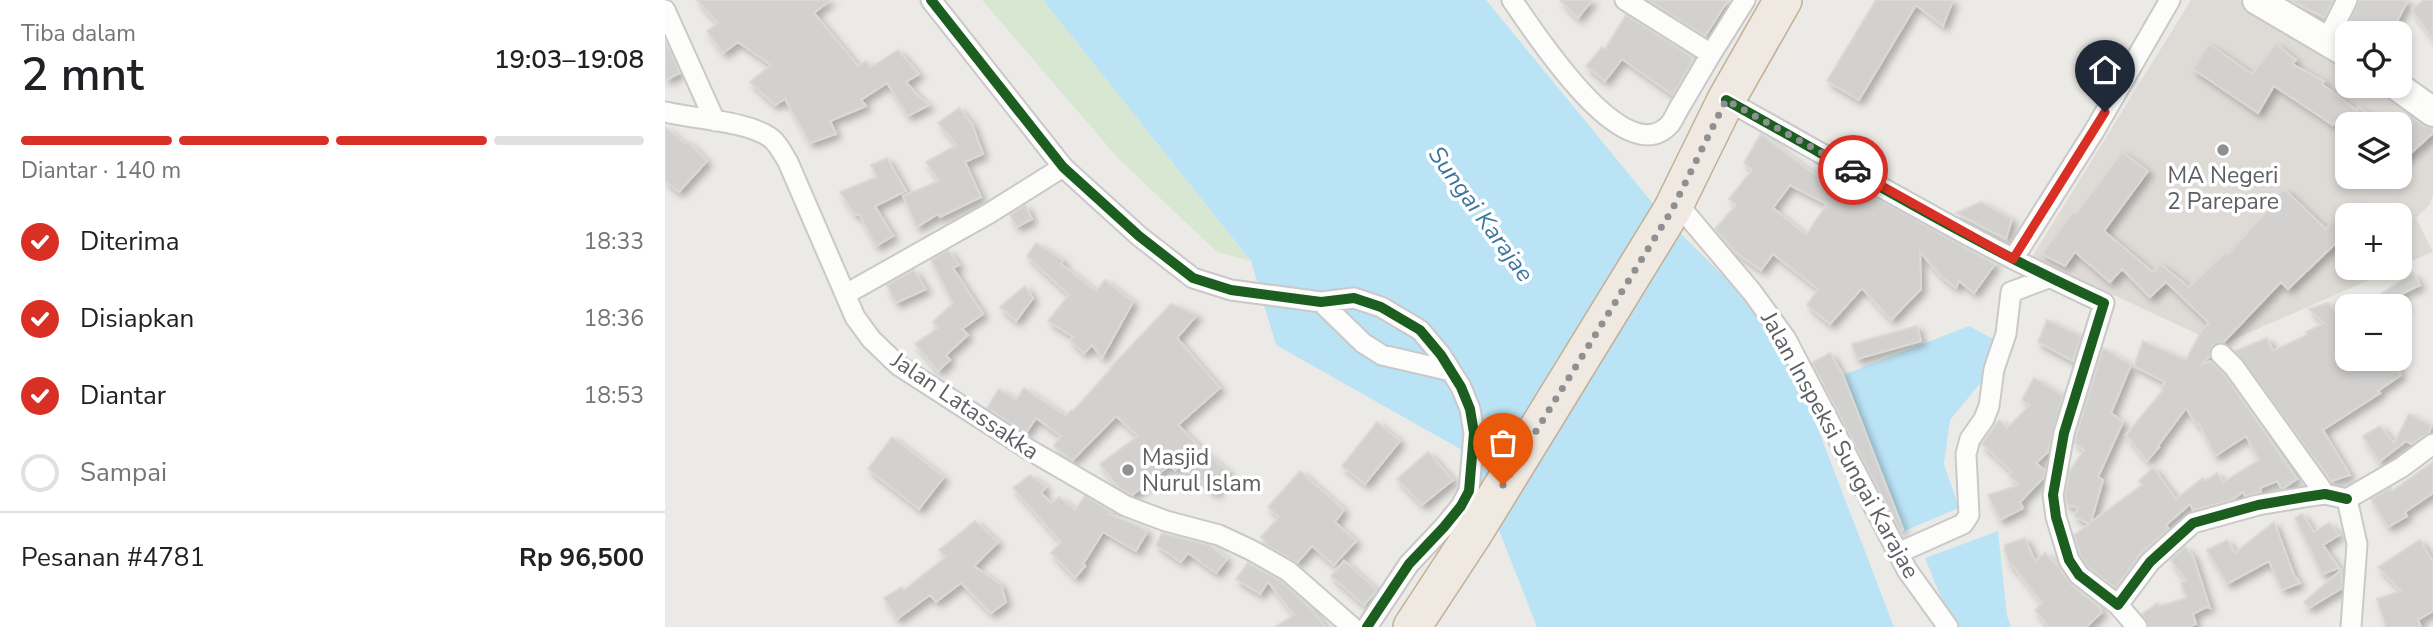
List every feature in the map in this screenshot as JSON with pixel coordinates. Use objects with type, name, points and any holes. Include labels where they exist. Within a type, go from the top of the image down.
[{"type":"highway","points":[[1412,627],[1475,531],[1674,206],[1726,100],[1783,0]]},
{"type":"main road","points":[[2257,0],[2335,45]]},
{"type":"main road","points":[[2412,97],[2433,112]]},
{"type":"street","points":[[930,0],[1063,167],[1139,236],[1193,278],[1231,290],[1321,302],[1355,298],[1381,307],[1420,330],[1451,371],[1470,409],[1474,433],[1469,491],[1461,506],[1409,564],[1367,627]]},
{"type":"street","points":[[1512,0],[1543,45],[1589,101],[1620,127],[1650,135],[1669,125],[1745,0]]},
{"type":"street","points":[[1625,0],[1711,54]]},
{"type":"street","points":[[2013,259],[2093,133],[2170,0]]},
{"type":"street","points":[[2342,21],[2347,0]]},
{"type":"street","points":[[665,10],[715,121]]},
{"type":"street","points":[[1726,100],[2048,278],[2104,303],[2064,433],[2053,495],[2056,517],[2069,560],[2080,575],[2118,605],[2137,627]]},
{"type":"street","name":"Jalan Latassakka","points":[[665,112],[715,121],[759,133],[778,146],[788,162],[855,317],[871,339],[898,365],[1028,449],[1126,506],[1166,521],[1219,535],[1288,571],[1352,627]]},
{"type":"street","points":[[846,295],[988,214],[1063,167]]},
{"type":"street","name":"Jalan Inspeksi Sungai Karajae","points":[[1674,206],[1752,292],[1786,339],[1907,570],[1948,627]]},
{"type":"street","points":[[1898,553],[1967,520],[1966,454],[1970,439],[1984,419],[1989,405],[1994,369],[2006,334],[2011,292],[2048,278]]},
{"type":"street","points":[[1321,302],[1363,343],[1382,355],[1451,371]]},
{"type":"street","points":[[2221,354],[2234,367],[2325,494]]},
{"type":"street","points":[[2118,605],[2150,562],[2193,523],[2258,505],[2325,494],[2347,499],[2402,467],[2433,444]]},
{"type":"street","points":[[2347,499],[2357,544],[2351,627]]},
{"type":"shaded area","name":"MA Negeri 2 Parepare","points":[[2191,0],[2238,0],[2335,57],[2335,98],[2401,98],[2418,108],[2433,122],[2433,194],[2430,204],[2416,218],[2433,252],[2412,261],[2412,203],[2335,203],[2335,280],[2369,280],[2221,345],[2032,257]]},
{"type":"green space","points":[[982,0],[1043,0],[1251,261],[1217,252],[1118,158]]},
{"type":"water","name":"Sungai Karajae","points":[[1043,0],[1486,0],[1664,217],[1765,317],[1769,334],[1790,366],[1820,434],[1894,627],[1537,627],[1469,454],[1276,345],[1251,261]]},
{"type":"water","points":[[1969,326],[1997,341],[1987,375],[1950,420],[1944,464],[1959,508],[1904,531],[1843,375]]},
{"type":"water","points":[[1998,531],[2007,616],[2011,627],[1953,627],[1925,558]]},
{"type":"building","points":[[697,0],[830,0],[814,13],[858,66],[866,61],[871,67],[898,50],[919,74],[906,82],[929,105],[908,116],[887,83],[861,100],[866,106],[830,121],[836,134],[810,143],[785,99],[775,105],[750,82],[771,65],[738,42],[723,53],[707,31],[718,23]]},
{"type":"building","points":[[1560,0],[1592,0],[1578,18]]},
{"type":"building","points":[[1648,0],[1728,0],[1705,36]]},
{"type":"building","points":[[1876,0],[1953,0],[1943,26],[1916,5],[1859,100],[1827,81]]},
{"type":"building","points":[[2290,0],[2333,0],[2325,18]]},
{"type":"building","points":[[2359,0],[2408,0],[2397,21],[2350,21]]},
{"type":"building","points":[[2423,0],[2433,0],[2433,39],[2412,10]]},
{"type":"building","points":[[1626,15],[1691,56],[1693,60],[1673,95],[1622,59],[1605,81],[1586,66],[1602,47],[1605,49]]},
{"type":"building","points":[[665,40],[680,73],[665,80]]},
{"type":"building","points":[[2209,44],[2252,74],[2276,44],[2296,60],[2292,64],[2324,81],[2322,84],[2335,94],[2335,98],[2340,98],[2356,110],[2358,107],[2367,112],[2335,112],[2333,125],[2274,86],[2258,113],[2193,69]]},
{"type":"building","points":[[959,108],[972,124],[983,154],[965,162],[981,197],[940,217],[938,214],[917,227],[903,196],[939,181],[926,162],[957,145],[938,123]]},
{"type":"building","points":[[2412,117],[2424,126],[2433,128],[2433,133],[2412,152]]},
{"type":"building","points":[[665,127],[686,144],[688,142],[707,161],[679,192],[665,181]]},
{"type":"building","points":[[1761,134],[1817,176],[1822,168],[1995,264],[1974,293],[1959,281],[1956,288],[1941,276],[1920,252],[1921,289],[1891,320],[1862,288],[1830,324],[1807,305],[1818,289],[1773,254],[1761,270],[1734,251],[1715,229],[1736,205],[1729,199],[1752,170],[1744,163]],"holes":[[[1790,185],[1827,204],[1806,235],[1773,208]]]},
{"type":"building","points":[[2122,152],[2148,171],[2104,231],[2153,272],[2160,264],[2189,287],[2225,253],[2228,254],[2267,211],[2264,208],[2284,189],[2326,229],[2335,220],[2335,244],[2288,289],[2281,282],[2224,342],[2212,346],[2209,357],[2201,365],[2211,361],[2225,375],[2297,479],[2282,489],[2277,481],[2260,488],[2261,492],[2245,496],[2243,492],[2232,500],[2193,510],[2190,504],[2166,525],[2169,529],[2140,554],[2116,588],[2088,567],[2080,555],[2074,535],[2089,524],[2074,516],[2078,508],[2067,505],[2065,495],[2069,472],[2084,450],[2075,443],[2076,436],[2103,348],[2131,365],[2111,413],[2123,422],[2098,477],[2103,480],[2091,522],[2142,485],[2139,481],[2153,467],[2176,499],[2203,478],[2205,481],[2217,473],[2223,482],[2259,460],[2246,436],[2215,456],[2199,423],[2197,425],[2186,408],[2147,461],[2126,435],[2163,390],[2161,389],[2165,382],[2134,366],[2143,341],[2186,360],[2202,330],[2209,323],[2166,282],[2150,297],[2122,269],[2110,282],[2075,252],[2065,266],[2042,254],[2073,212],[2076,214]]},
{"type":"building","points":[[887,158],[906,191],[875,206],[893,236],[876,246],[859,214],[855,215],[840,192],[877,177],[871,165]]},
{"type":"building","points":[[1981,202],[2012,219],[2006,239],[1956,213]]},
{"type":"building","points":[[1025,205],[1032,219],[1017,227],[1010,215]]},
{"type":"building","points":[[1036,243],[1063,260],[1061,264],[1096,291],[1105,280],[1133,302],[1102,358],[1092,345],[1084,353],[1070,340],[1073,337],[1048,321],[1069,295],[1027,256]]},
{"type":"building","points":[[948,250],[959,265],[953,268],[983,314],[962,329],[968,335],[946,355],[950,360],[938,371],[915,344],[938,328],[933,322],[953,303],[931,260]]},
{"type":"building","points":[[914,270],[926,289],[896,303],[887,285]]},
{"type":"building","points":[[2412,274],[2420,285],[2401,294],[2381,294],[2402,280],[2412,280]]},
{"type":"building","points":[[1025,286],[1033,298],[1016,321],[1000,307]]},
{"type":"building","points":[[2328,303],[2335,311],[2335,371],[2398,371],[2401,375],[2378,391],[2380,393],[2323,430],[2350,475],[2331,481],[2235,351],[2267,338],[2273,351],[2307,335],[2306,332],[2324,323],[2309,309]]},
{"type":"building","points":[[1171,304],[1197,315],[1177,338],[1220,388],[1178,425],[1203,451],[1229,472],[1215,493],[1180,465],[1175,470],[1170,465],[1132,495],[1118,487],[1100,464],[1138,436],[1116,416],[1072,461],[1054,446],[1061,436],[1036,418],[1026,433],[987,408],[999,389],[1016,400],[1024,388],[1066,416]]},
{"type":"building","points":[[2047,320],[2081,336],[2073,361],[2038,342]]},
{"type":"building","points":[[1917,326],[1921,341],[1857,359],[1852,344]]},
{"type":"building","points":[[1830,353],[1843,375],[1903,529],[1900,531],[1812,363]]},
{"type":"building","points":[[2034,378],[2063,396],[2048,452],[2036,463],[2045,471],[2044,477],[2020,502],[2023,508],[2000,520],[1988,495],[2019,485],[2009,475],[2012,472],[1982,444],[1999,420],[2007,428],[2030,405],[2022,400]]},
{"type":"building","points":[[2409,414],[2431,425],[2429,433],[2412,444],[2406,441],[2379,462],[2363,436],[2380,426],[2394,443]]},
{"type":"building","points":[[1377,422],[1400,441],[1365,484],[1342,466]]},
{"type":"building","points":[[892,437],[944,477],[919,509],[868,469]]},
{"type":"building","points":[[1428,452],[1453,480],[1422,505],[1397,479]]},
{"type":"building","points":[[2433,462],[2433,493],[2405,512],[2407,516],[2388,527],[2371,499],[2391,488],[2392,491]]},
{"type":"building","points":[[1300,471],[1344,510],[1335,522],[1356,541],[1334,565],[1312,546],[1297,563],[1263,543],[1265,541],[1261,537],[1279,517],[1268,507]]},
{"type":"building","points":[[1030,475],[1046,487],[1041,493],[1051,503],[1059,497],[1075,510],[1085,496],[1112,512],[1109,514],[1139,526],[1147,532],[1136,551],[1103,532],[1083,564],[1085,566],[1075,578],[1051,553],[1061,542],[1013,488]]},
{"type":"building","points":[[2302,514],[2314,532],[2329,523],[2339,535],[2323,545],[2339,568],[2322,574],[2295,518]]},
{"type":"building","points":[[975,521],[998,542],[974,566],[1001,585],[1006,602],[991,613],[961,583],[936,602],[930,595],[897,619],[884,598],[902,587],[904,590],[946,557],[939,550]]},
{"type":"building","points":[[2274,522],[2294,575],[2300,583],[2282,590],[2269,561],[2227,584],[2207,550],[2227,540],[2235,553]]},
{"type":"building","points":[[1162,533],[1210,545],[1227,559],[1216,573],[1188,553],[1181,562],[1156,545]]},
{"type":"building","points":[[2025,538],[2035,561],[2045,553],[2071,584],[2098,606],[2102,612],[2086,627],[2049,627],[2035,610],[2042,603],[2013,566],[2011,567],[2005,551],[2005,545]]},
{"type":"building","points":[[2420,540],[2433,562],[2433,611],[2418,620],[2421,627],[2386,627],[2377,599],[2401,591],[2378,567]]},
{"type":"building","points":[[2185,547],[2193,556],[2210,608],[2206,607],[2193,614],[2196,624],[2188,627],[2149,627],[2142,614],[2158,603],[2159,606],[2187,598],[2181,583],[2186,580],[2171,560]]},
{"type":"building","points":[[1344,561],[1377,590],[1364,605],[1331,576]]},
{"type":"building","points":[[1248,563],[1281,581],[1310,607],[1325,627],[1275,627],[1294,615],[1268,582],[1260,594],[1236,579]]},
{"type":"building","points":[[2341,570],[2342,588],[2309,608],[2304,602]]},
{"type":"cycle path","points":[[931,0],[1063,167],[1139,236],[1193,278],[1231,290],[1321,302],[1354,298],[1381,307],[1420,330],[1441,355],[1461,387],[1470,409],[1474,433],[1469,491],[1444,527],[1409,564],[1367,627]]},
{"type":"cycle path","points":[[1726,100],[1960,231],[2104,303],[2064,433],[2053,495],[2056,517],[2069,560],[2079,575],[2118,605],[2150,562],[2193,523],[2258,505],[2305,497],[2325,494],[2347,499]]},
{"type":"way so far","points":[[1503,485],[1672,210],[1726,100],[1853,170]]},
{"type":"place","name":"MA Negeri 2 Parepare","points":[[2223,150]]},
{"type":"place","name":"Masjid Nurul Islam","points":[[1128,470]]},
{"type":"route","points":[[1853,170],[2013,259],[2105,112]]}]
